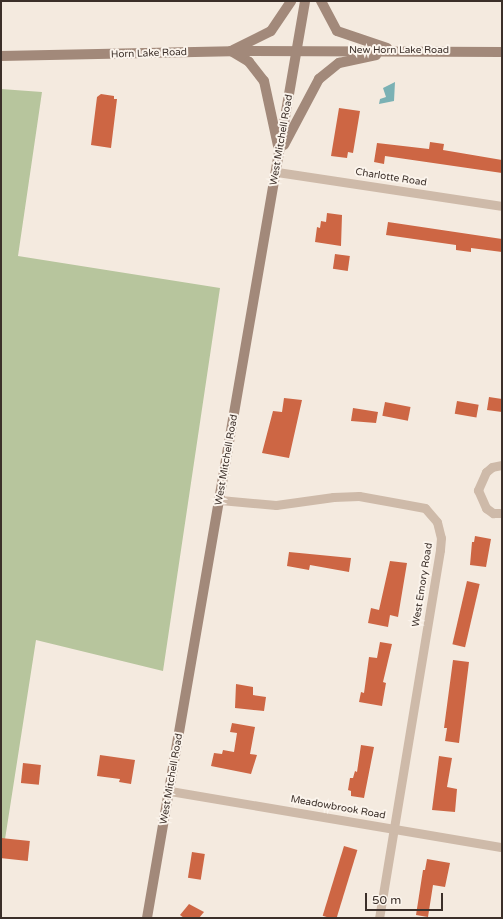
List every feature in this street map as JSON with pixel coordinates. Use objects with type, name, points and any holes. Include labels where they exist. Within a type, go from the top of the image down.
[{"type":"main road","points":[[231,51],[271,31],[291,1]]},
{"type":"main road","name":"West Mitchell Road","points":[[147,918],[277,172],[305,1]]},
{"type":"main road","points":[[321,1],[337,31],[396,51]]},
{"type":"main road","points":[[231,51],[249,62],[267,88],[280,154]]},
{"type":"main road","name":"Horn Lake Road","points":[[1,56],[297,51]]},
{"type":"main road","name":"New Horn Lake Road","points":[[297,51],[502,52]]},
{"type":"main road","points":[[280,154],[314,85],[322,76],[339,63],[396,51]]},
{"type":"street","name":"Charlotte Road","points":[[277,172],[502,206]]},
{"type":"street","points":[[502,465],[486,472],[478,490],[486,508],[493,513],[502,513]]},
{"type":"street","name":"West Emory Road","points":[[220,500],[276,505],[333,497],[367,497],[425,508],[437,522],[441,538],[440,550],[379,918]]},
{"type":"street","name":"Meadowbrook Road","points":[[170,791],[502,847]]},
{"type":"green space","points":[[1,89],[42,92],[18,256],[220,288],[163,671],[36,640],[1,865]]},
{"type":"water","points":[[395,82],[394,101],[379,104],[380,99],[386,97],[383,88]]},
{"type":"building","points":[[101,94],[114,96],[114,99],[117,99],[111,148],[91,145],[97,97]]},
{"type":"building","points":[[339,108],[360,111],[353,153],[348,152],[347,158],[331,156]]},
{"type":"building","points":[[430,142],[444,144],[443,150],[502,160],[502,173],[385,156],[384,164],[374,162],[377,143],[429,149]]},
{"type":"building","points":[[327,213],[342,215],[341,246],[315,242],[317,227],[320,228],[321,221],[326,222]]},
{"type":"building","points":[[388,222],[502,239],[502,252],[471,248],[471,252],[456,250],[456,245],[386,235]]},
{"type":"building","points":[[335,254],[350,256],[348,271],[333,269]]},
{"type":"building","points":[[489,397],[502,399],[502,412],[487,410]]},
{"type":"building","points":[[284,398],[302,400],[289,458],[262,453],[273,411],[282,412]]},
{"type":"building","points":[[457,401],[479,405],[476,418],[455,414]]},
{"type":"building","points":[[385,402],[411,407],[408,421],[382,416]]},
{"type":"building","points":[[353,408],[378,412],[376,423],[351,421]]},
{"type":"building","points":[[475,536],[491,539],[486,567],[470,565],[472,542],[474,542]]},
{"type":"building","points":[[289,552],[351,558],[349,572],[310,565],[309,570],[287,566]]},
{"type":"building","points":[[390,561],[407,563],[398,617],[390,615],[388,627],[368,623],[371,608],[379,610]]},
{"type":"building","points":[[467,581],[480,584],[465,647],[452,644]]},
{"type":"building","points":[[380,642],[392,644],[383,682],[386,683],[382,706],[359,702],[361,692],[364,693],[369,657],[377,658]]},
{"type":"building","points":[[453,660],[469,662],[459,743],[445,741],[447,728],[444,728]]},
{"type":"building","points":[[236,684],[253,687],[253,695],[266,697],[264,711],[235,708]]},
{"type":"building","points":[[232,723],[255,727],[250,754],[257,755],[251,774],[211,766],[214,753],[222,754],[223,750],[234,752],[237,733],[230,732]]},
{"type":"building","points":[[361,745],[374,747],[364,798],[351,796],[351,791],[348,790],[350,778],[353,778],[355,771],[357,772]]},
{"type":"building","points":[[100,755],[135,760],[131,784],[119,782],[120,779],[97,776]]},
{"type":"building","points":[[439,756],[452,758],[447,787],[457,789],[455,812],[432,810]]},
{"type":"building","points":[[23,763],[41,765],[39,785],[21,783]]},
{"type":"building","points":[[1,838],[30,841],[28,861],[1,858]]},
{"type":"building","points":[[344,846],[357,850],[337,918],[323,916]]},
{"type":"building","points":[[192,852],[205,854],[201,880],[188,878]]},
{"type":"building","points":[[427,859],[450,863],[445,887],[433,885],[428,917],[416,915],[423,870],[425,870]]},
{"type":"building","points":[[189,904],[204,912],[199,918],[184,918],[180,915]]}]
